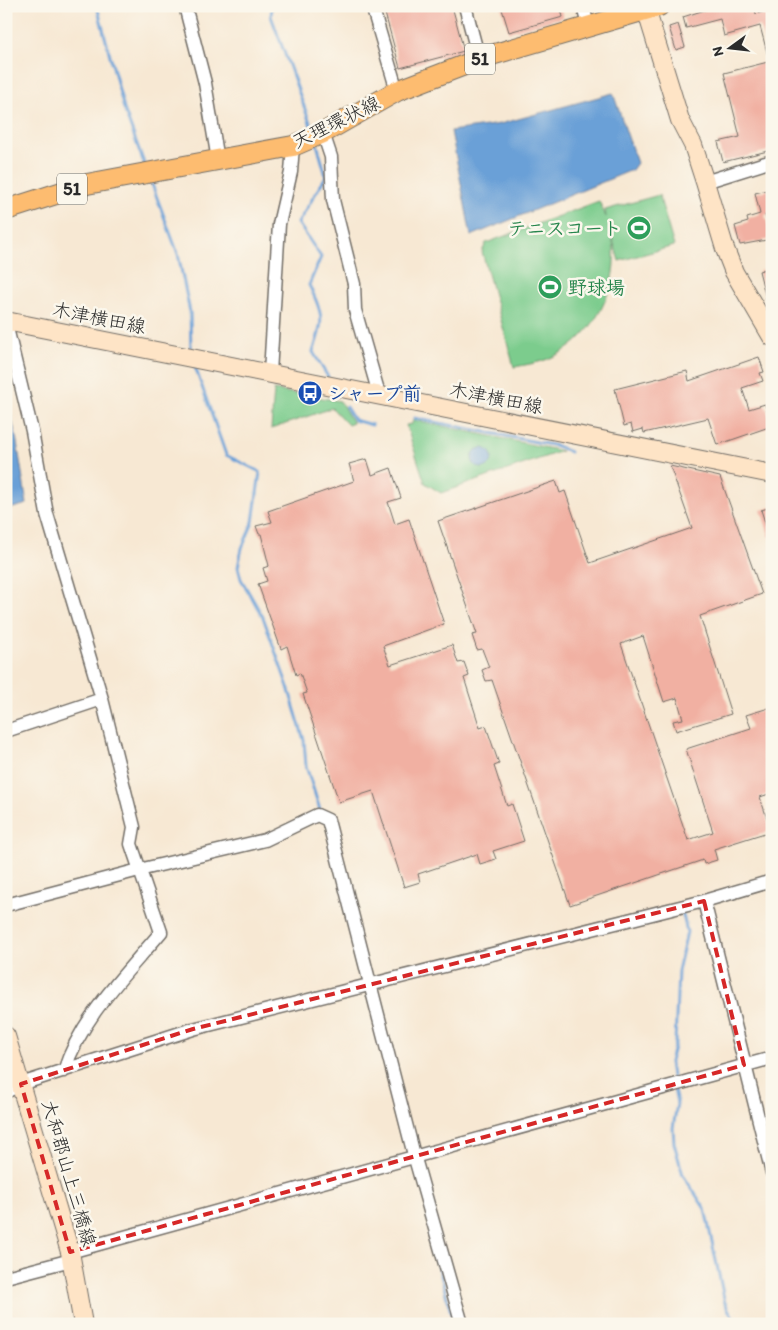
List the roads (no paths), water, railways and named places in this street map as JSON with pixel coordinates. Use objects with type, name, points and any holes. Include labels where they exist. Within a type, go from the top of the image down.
[{"type":"main road","name":"天理環状線","points":[[6,210],[87,184],[293,146],[323,132],[397,91],[479,59],[650,7]]},
{"type":"main road","points":[[650,7],[680,120],[706,182],[734,272],[772,337]]},
{"type":"main road","name":"木津横田線","points":[[7,321],[772,474]]},
{"type":"main road","name":"大和郡山上三橋線","points":[[6,1036],[14,1088],[70,1256],[83,1324]]},
{"type":"street","points":[[185,6],[204,83],[218,160]]},
{"type":"street","points":[[372,6],[397,91]]},
{"type":"street","points":[[465,6],[479,59]]},
{"type":"street","points":[[583,6],[588,26]]},
{"type":"street","points":[[323,132],[331,157],[333,200],[354,284],[355,310],[377,387],[383,397]]},
{"type":"street","points":[[270,373],[279,224],[290,172],[293,146]]},
{"type":"street","points":[[706,182],[772,161]]},
{"type":"street","points":[[7,321],[7,328],[32,431],[47,514],[102,699],[134,827],[131,844],[162,932],[84,1025],[71,1048],[64,1071]]},
{"type":"street","points":[[6,731],[102,699]]},
{"type":"street","points":[[6,906],[139,870],[265,840],[322,817],[371,984],[411,1156],[462,1324]]},
{"type":"street","points":[[14,1088],[193,1029],[704,901],[772,881]]},
{"type":"street","points":[[704,901],[772,1173]]},
{"type":"street","points":[[6,1277],[70,1256],[411,1156],[772,1058]]},
{"type":"water","points":[[613,93],[637,163],[632,170],[471,236],[451,131],[500,124]]},
{"type":"water","points":[[6,395],[16,436],[27,504],[6,510]]},
{"type":"water","points":[[478,448],[486,448],[492,454],[492,462],[486,468],[478,468],[472,462],[472,454]]},
{"type":"waterway","points":[[97,6],[124,109],[145,166]]},
{"type":"waterway","points":[[272,6],[271,16],[313,131]]},
{"type":"waterway","points":[[317,144],[326,176],[298,223],[321,257],[309,285],[321,318],[321,325],[313,352],[328,377]]},
{"type":"waterway","points":[[150,179],[178,254],[190,312],[191,351]]},
{"type":"waterway","points":[[194,364],[226,455],[260,472],[253,522],[242,548],[238,567],[241,579],[263,617],[288,687],[304,740],[306,766],[321,813]]},
{"type":"waterway","points":[[346,407],[354,420],[372,425]]},
{"type":"waterway","points":[[414,418],[557,446],[570,452]]},
{"type":"waterway","points":[[673,1083],[670,1062],[675,1043],[678,971],[687,932],[682,911]]},
{"type":"waterway","points":[[674,1089],[677,1104],[673,1128],[674,1143],[683,1175],[705,1209],[725,1303],[736,1324]]},
{"type":"waterway","points":[[434,1249],[454,1324]]},
{"type":"place","name":"テニスコート","points":[[639,228]]},
{"type":"place","name":"野球場","points":[[550,287]]},
{"type":"place","name":"シャープ前","points":[[310,393]]}]
